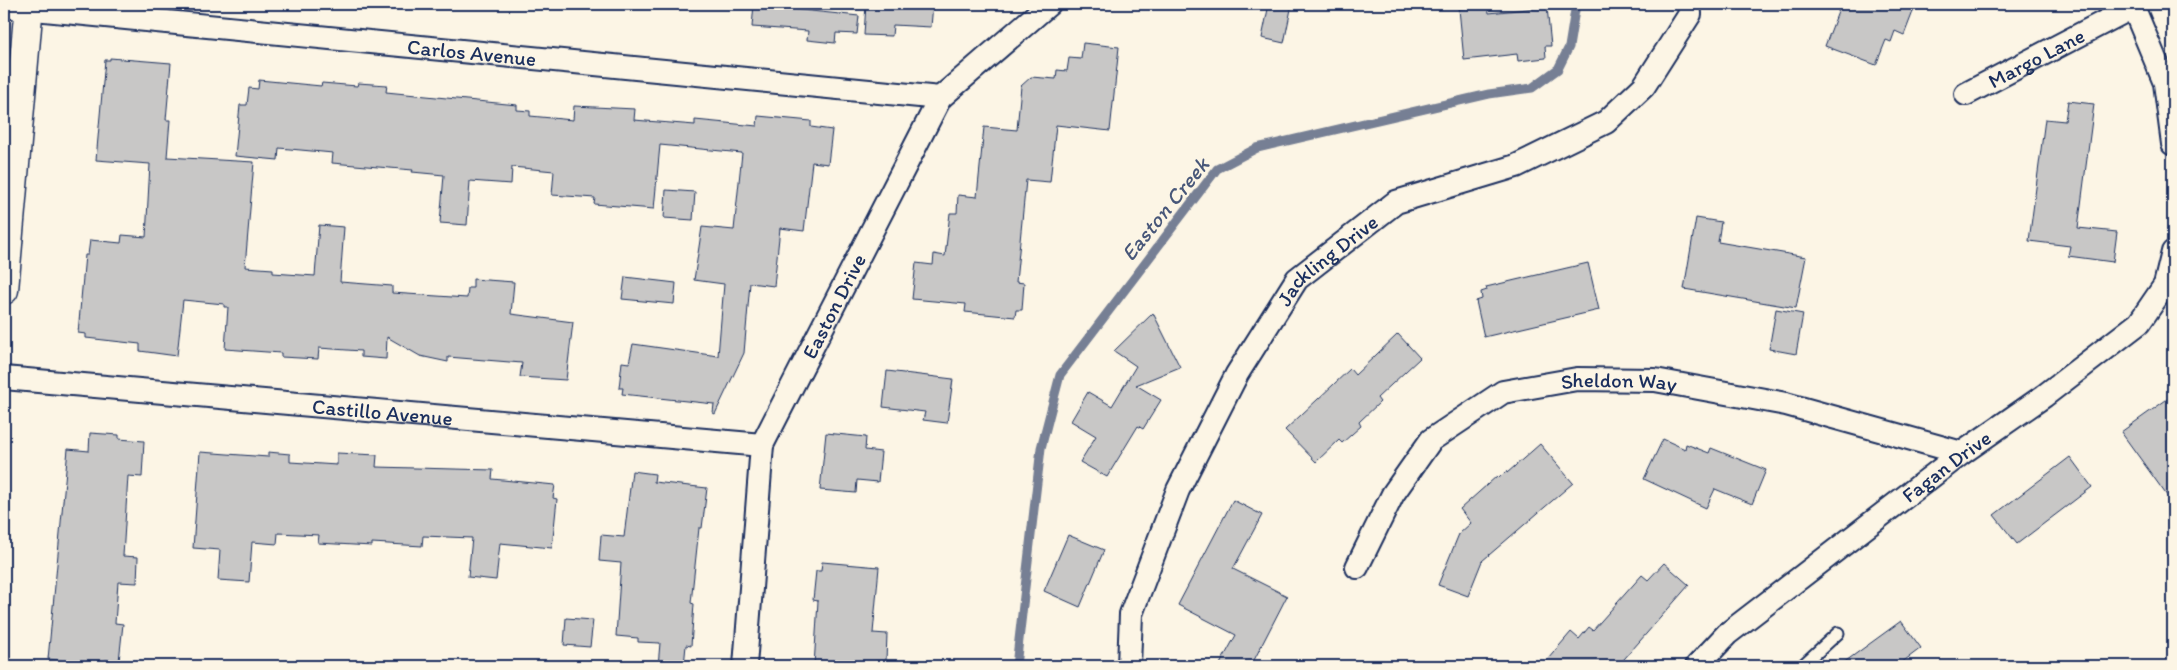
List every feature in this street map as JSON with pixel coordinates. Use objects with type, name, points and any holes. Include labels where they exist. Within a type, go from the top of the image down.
[{"type":"main road","points":[[4,290],[21,6]]},
{"type":"street","name":"Easton Drive","points":[[745,666],[762,445],[940,98],[1049,4]]},
{"type":"street","name":"Jackling Drive","points":[[1129,666],[1131,614],[1178,490],[1237,374],[1297,279],[1396,202],[1516,166],[1606,122],[1644,86],[1690,14],[1689,4]]},
{"type":"street","name":"Margo Lane","points":[[1966,94],[2132,5]]},
{"type":"street","points":[[2132,5],[2164,83],[2173,144]]},
{"type":"street","name":"Carlos Avenue","points":[[21,6],[940,98]]},
{"type":"street","name":"Fagan Drive","points":[[1697,666],[1727,634],[1962,452],[2044,396],[2139,323],[2165,285],[2173,252]]},
{"type":"street","name":"Castillo Avenue","points":[[4,378],[762,445]]},
{"type":"street","name":"Sheldon Way","points":[[1357,567],[1393,494],[1431,440],[1503,392],[1577,379],[1656,380],[1786,404],[1962,452]]},
{"type":"lane","points":[[1802,666],[1838,633]]},
{"type":"building","points":[[754,4],[783,4],[782,8],[859,16],[857,34],[836,33],[835,43],[807,40],[808,31],[752,27]]},
{"type":"building","points":[[866,4],[933,4],[931,27],[893,25],[892,36],[864,35]]},
{"type":"building","points":[[1269,4],[1292,4],[1284,43],[1262,38]]},
{"type":"building","points":[[1841,4],[1899,4],[1914,9],[1904,35],[1895,31],[1891,42],[1886,40],[1876,65],[1825,46]]},
{"type":"building","points":[[1488,6],[1489,13],[1547,7],[1551,46],[1545,46],[1546,58],[1518,61],[1517,54],[1464,60],[1459,9]]},
{"type":"building","points":[[1083,43],[1119,47],[1110,131],[1056,125],[1050,182],[1026,180],[1016,282],[1024,283],[1022,310],[1016,310],[1015,317],[965,312],[966,304],[912,299],[916,263],[933,265],[934,254],[945,256],[950,213],[957,213],[958,195],[977,197],[984,127],[1017,130],[1021,86],[1031,77],[1056,79],[1057,70],[1067,71],[1069,58],[1081,59]]},
{"type":"building","points":[[110,58],[171,63],[166,120],[170,120],[167,157],[254,162],[245,267],[273,269],[273,273],[315,276],[319,225],[344,227],[340,282],[392,286],[392,293],[467,298],[468,288],[473,288],[473,279],[514,282],[511,314],[573,322],[566,380],[520,377],[522,363],[448,357],[448,362],[420,356],[387,337],[386,359],[361,357],[361,351],[319,348],[318,359],[281,357],[281,353],[225,349],[228,307],[224,307],[224,304],[183,300],[177,356],[140,351],[140,344],[86,338],[86,334],[78,333],[85,255],[88,255],[90,240],[121,243],[122,235],[146,237],[150,164],[96,160],[105,60],[110,60]]},
{"type":"building","points":[[259,80],[321,86],[322,83],[357,86],[358,83],[387,85],[386,92],[517,105],[517,110],[530,111],[530,116],[573,120],[574,106],[635,109],[634,120],[695,125],[695,120],[757,126],[758,116],[811,121],[811,127],[832,130],[828,164],[812,162],[804,231],[780,228],[774,286],[750,283],[744,353],[715,414],[713,413],[714,404],[622,394],[623,388],[619,388],[622,362],[629,363],[633,344],[718,356],[724,284],[694,280],[702,227],[734,230],[742,153],[660,145],[654,209],[594,204],[595,198],[552,195],[554,171],[512,167],[511,184],[470,181],[467,225],[440,223],[444,175],[412,172],[413,170],[332,163],[333,153],[279,148],[278,160],[235,156],[240,105],[247,105],[249,88],[258,89]]},
{"type":"building","points":[[2068,101],[2094,104],[2078,228],[2117,232],[2113,262],[2068,256],[2070,246],[2029,241],[2045,119],[2065,121]]},
{"type":"building","points":[[666,190],[695,192],[693,220],[664,218]]},
{"type":"building","points":[[1696,218],[1721,222],[1718,242],[1806,257],[1796,308],[1684,289]]},
{"type":"building","points":[[1588,263],[1599,310],[1484,337],[1476,301],[1482,299],[1481,292],[1487,290],[1486,287]]},
{"type":"building","points":[[625,277],[676,283],[674,304],[622,299]]},
{"type":"building","points":[[1776,309],[1803,314],[1796,354],[1769,349]]},
{"type":"building","points":[[1153,313],[1180,367],[1136,385],[1161,400],[1143,429],[1138,426],[1107,477],[1080,462],[1096,436],[1071,421],[1088,392],[1112,406],[1136,366],[1114,351]]},
{"type":"building","points":[[1398,334],[1420,358],[1377,398],[1380,402],[1359,422],[1361,426],[1342,443],[1339,440],[1316,462],[1285,430],[1350,369],[1355,375]]},
{"type":"building","points":[[887,371],[953,379],[947,423],[923,420],[925,412],[883,407]]},
{"type":"building","points":[[2173,395],[2173,504],[2121,432]]},
{"type":"building","points":[[90,433],[119,435],[119,439],[144,441],[142,477],[128,476],[123,556],[138,557],[137,583],[118,582],[115,623],[123,624],[119,661],[105,660],[105,665],[48,659],[68,449],[89,451]]},
{"type":"building","points":[[826,433],[866,437],[865,450],[881,452],[878,482],[857,480],[856,493],[820,490]]},
{"type":"building","points":[[1663,439],[1685,449],[1686,444],[1709,453],[1711,448],[1766,470],[1752,504],[1715,489],[1706,508],[1644,479]]},
{"type":"building","points":[[1540,444],[1573,483],[1482,561],[1468,596],[1438,585],[1459,534],[1471,523],[1460,509],[1497,476],[1499,478],[1506,471],[1507,473]]},
{"type":"building","points":[[200,452],[268,457],[268,452],[290,454],[290,462],[337,465],[337,453],[377,455],[376,467],[493,470],[492,479],[555,485],[553,498],[557,499],[552,548],[500,543],[496,580],[468,577],[472,538],[423,536],[422,546],[372,543],[372,546],[318,543],[319,535],[278,533],[277,544],[252,542],[249,582],[218,580],[220,550],[193,548]]},
{"type":"building","points":[[2070,457],[2092,487],[2017,544],[1994,515]]},
{"type":"building","points":[[632,471],[655,474],[654,482],[707,488],[702,528],[699,528],[691,603],[694,604],[691,646],[686,645],[684,666],[658,666],[660,643],[638,642],[638,638],[616,636],[621,563],[599,561],[601,535],[624,537]]},
{"type":"building","points":[[1233,500],[1262,515],[1233,569],[1287,596],[1251,666],[1219,666],[1236,635],[1178,605]]},
{"type":"building","points":[[1068,535],[1104,550],[1080,607],[1044,591]]},
{"type":"building","points":[[822,562],[879,567],[873,633],[887,634],[886,661],[875,661],[875,666],[814,666],[818,601],[813,600],[816,571],[821,571]]},
{"type":"building","points":[[1664,563],[1689,585],[1618,666],[1542,666],[1571,632],[1579,639],[1589,627],[1593,630],[1642,575],[1648,580]]},
{"type":"building","points":[[566,618],[593,620],[590,647],[564,645]]},
{"type":"building","points":[[1901,621],[1921,648],[1897,666],[1839,666]]},
{"type":"waterway","name":"Easton Creek","points":[[1016,666],[1041,448],[1060,375],[1217,169],[1257,148],[1489,94],[1532,88],[1558,69],[1569,47],[1576,4]]}]
